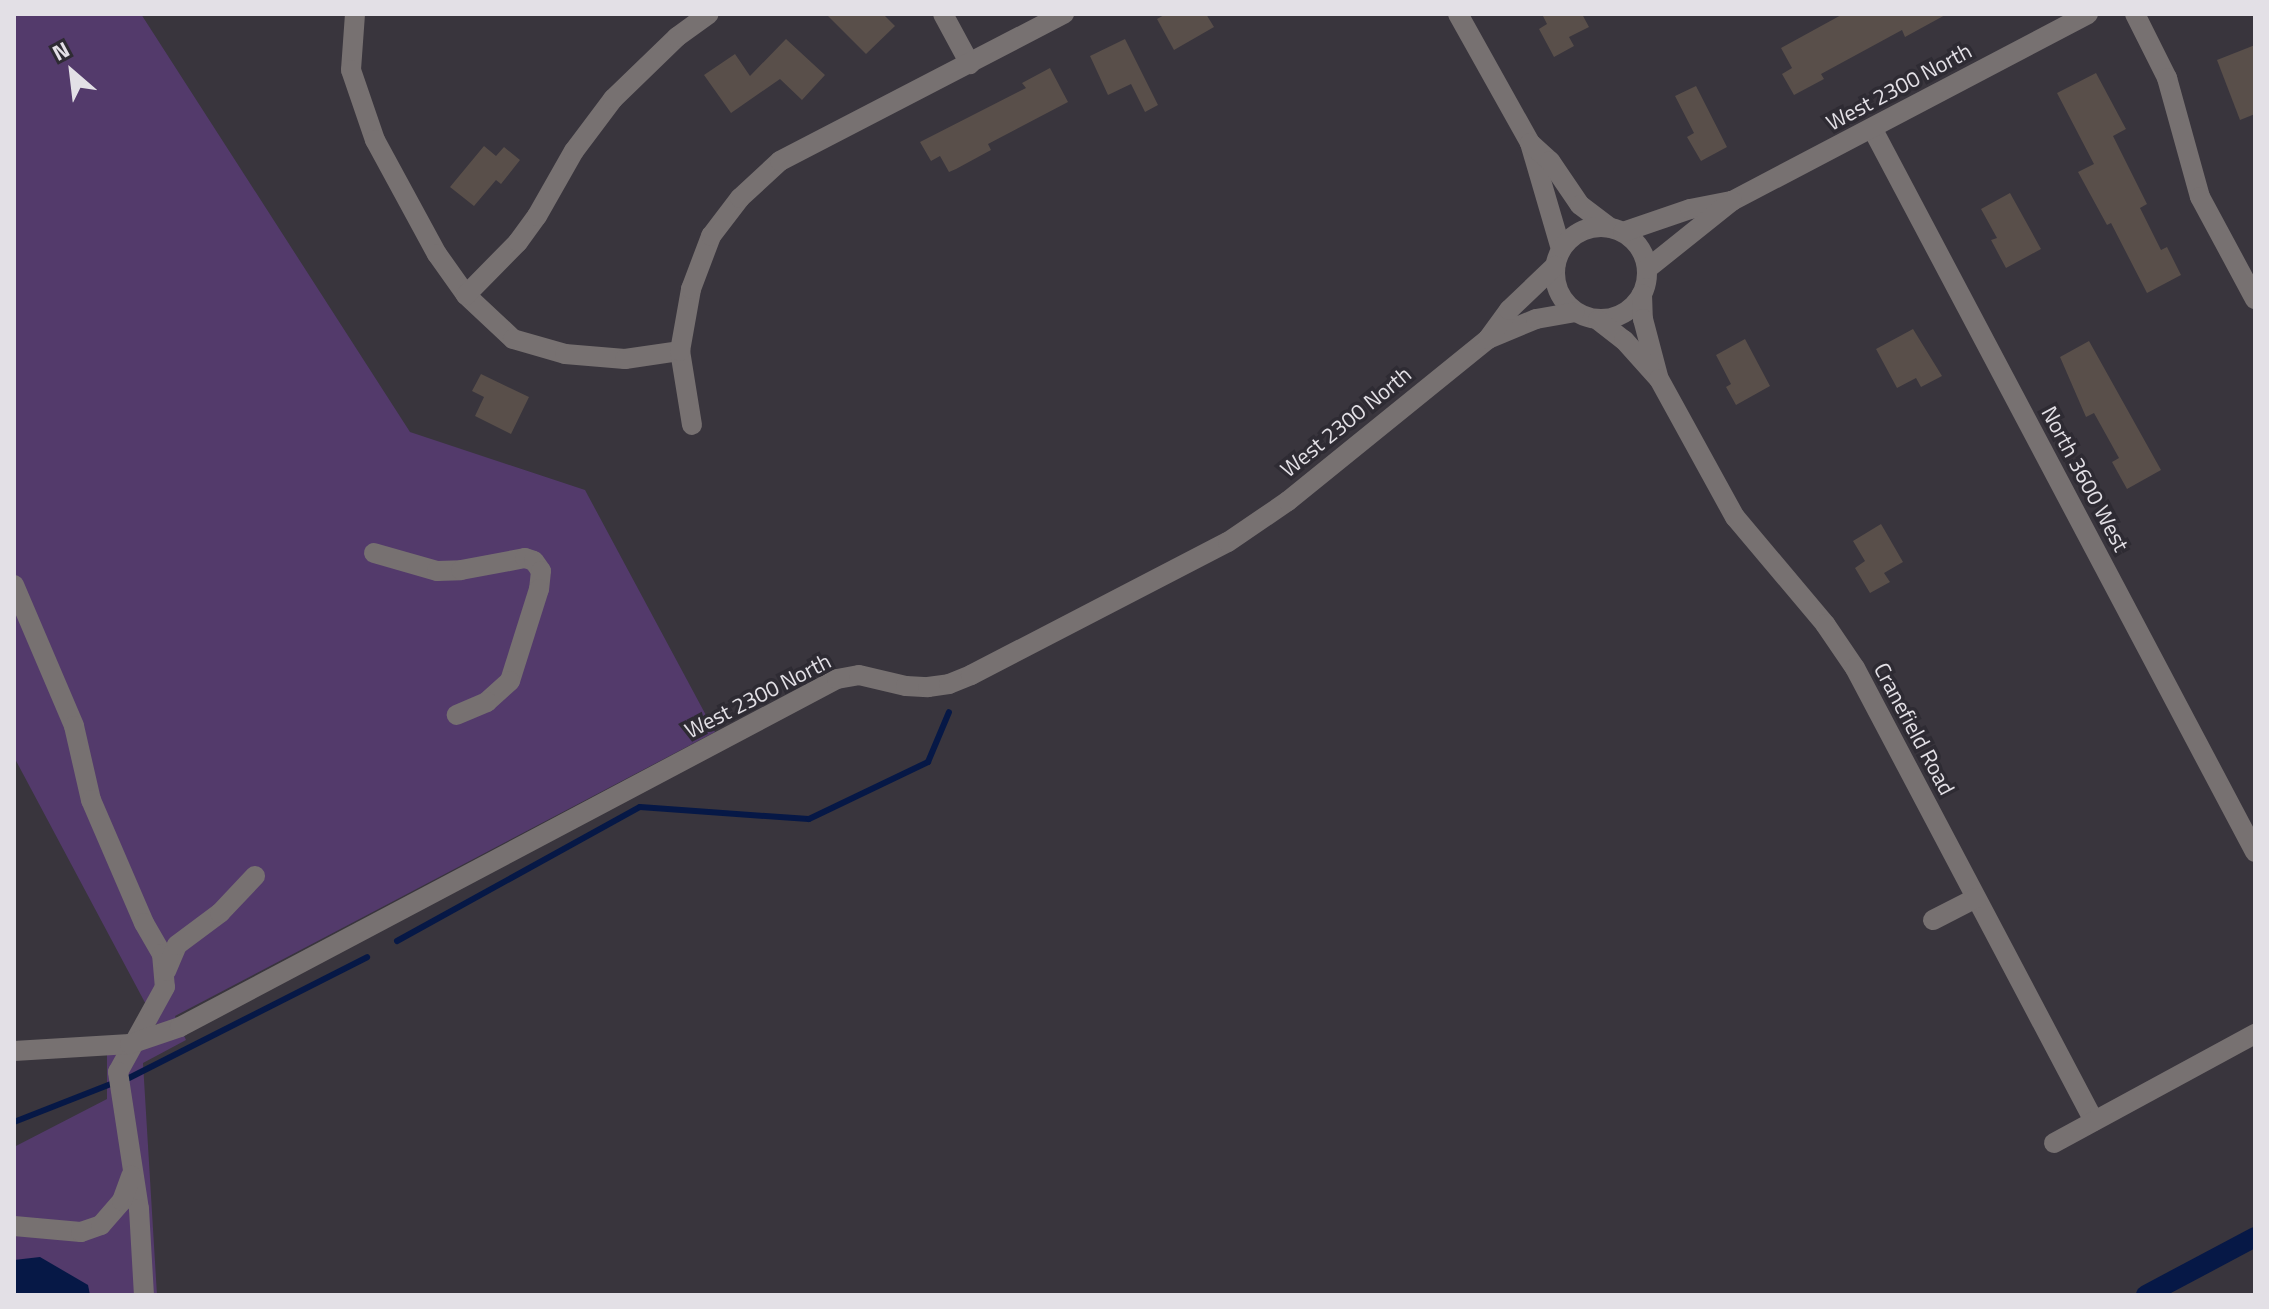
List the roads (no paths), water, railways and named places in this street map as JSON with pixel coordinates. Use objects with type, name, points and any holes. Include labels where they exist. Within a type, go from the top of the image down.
[{"type":"street","points":[[355,14],[351,70],[375,140],[437,254],[466,295],[513,339],[565,354],[625,359],[680,351]]},
{"type":"street","points":[[466,295],[518,242],[537,216],[574,151],[613,99],[677,37],[709,14]]},
{"type":"street","points":[[943,14],[970,64]]},
{"type":"street","points":[[692,425],[680,351],[691,289],[711,236],[740,198],[780,161],[1064,14]]},
{"type":"street","points":[[1458,14],[1530,143],[1558,258],[1558,291],[1574,312]]},
{"type":"street","name":"West 2300 North","points":[[1732,201],[2088,14]]},
{"type":"street","points":[[2135,14],[2167,78],[2200,197],[2255,299]]},
{"type":"street","name":"North 3600 West","points":[[1872,128],[2255,852]]},
{"type":"street","points":[[1488,339],[1536,319],[1574,312],[1598,320],[1624,314],[1642,294],[1647,269],[1643,254],[1617,230],[1580,205],[1550,161],[1530,143]]},
{"type":"street","points":[[1488,339],[1509,310],[1582,231],[1617,230],[1690,209],[1732,201]]},
{"type":"street","points":[[1647,269],[1732,201]]},
{"type":"street","name":"Cranefield Road","points":[[1642,294],[1643,319],[1659,379]]},
{"type":"street","name":"Cranefield Road","points":[[1598,320],[1624,340],[1659,379],[1735,517],[1825,624],[1855,668],[2094,1121]]},
{"type":"street","name":"West 2300 North","points":[[14,1051],[130,1044],[180,1027],[837,679],[859,675],[906,686],[949,684],[1214,549],[1299,492],[1488,339]]},
{"type":"street","points":[[374,553],[437,571],[461,570],[525,558],[534,561],[541,571],[539,589],[510,681],[487,702],[457,715]]},
{"type":"street","points":[[14,585],[74,726],[91,800],[144,923],[162,954],[165,975]]},
{"type":"street","points":[[144,1295],[139,1209],[118,1072],[130,1044],[159,1004],[165,975],[177,945],[220,913],[255,876]]},
{"type":"street","points":[[1933,920],[1976,898]]},
{"type":"street","points":[[2054,1143],[2255,1034]]},
{"type":"street","points":[[14,1226],[81,1232],[101,1225],[127,1193],[132,1164]]},
{"type":"water","points":[[40,1257],[88,1285],[90,1295],[14,1295],[14,1260]]},
{"type":"waterway","points":[[397,941],[640,807],[809,819],[928,762],[949,712]]},
{"type":"waterway","points":[[129,1078],[367,957]]},
{"type":"waterway","points":[[14,1122],[111,1084]]},
{"type":"waterway","points":[[2146,1295],[2255,1237]]}]
